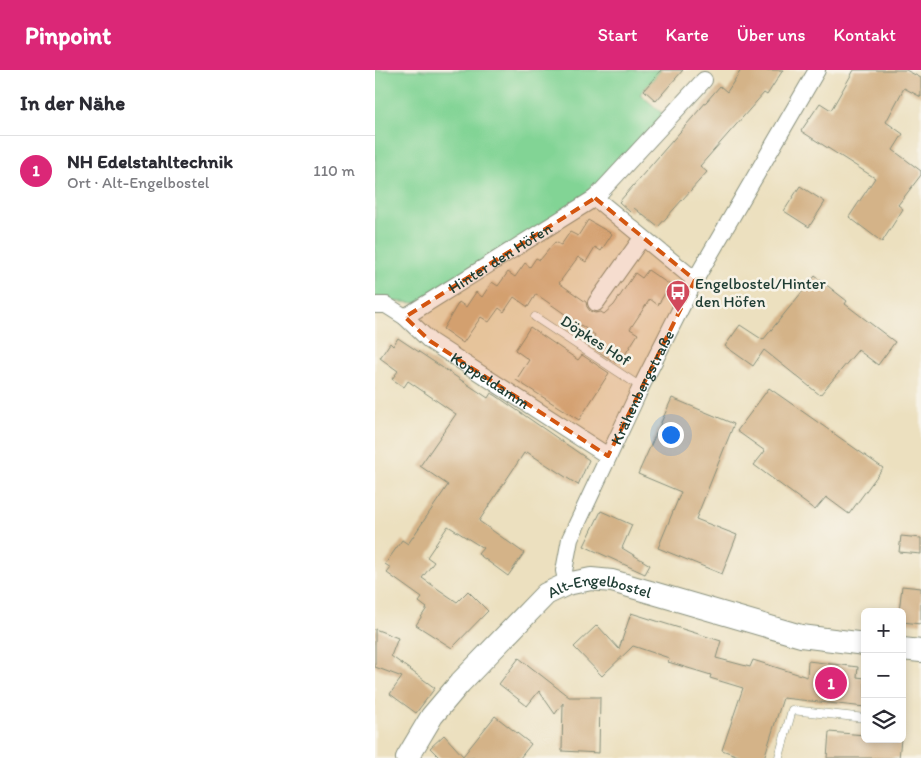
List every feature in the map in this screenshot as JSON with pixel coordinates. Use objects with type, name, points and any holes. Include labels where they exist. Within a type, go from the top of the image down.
[{"type":"street","name":"Krähenbergstraße","points":[[567,584],[564,571],[570,539],[641,387],[695,280],[817,70]]},
{"type":"street","name":"Hinter den Höfen","points":[[405,317],[595,198],[704,80]]},
{"type":"street","points":[[595,198],[695,280]]},
{"type":"street","points":[[596,303],[642,238]]},
{"type":"street","name":"Koppeldamm","points":[[375,305],[386,305],[405,317],[430,340],[608,456]]},
{"type":"street","name":"Alt-Engelbostel","points":[[407,758],[432,716],[460,683],[546,594],[567,584],[591,578],[612,581],[801,636],[861,644]]},
{"type":"street","points":[[906,649],[921,651]]},
{"type":"lane","name":"Döpkes Hof","points":[[535,317],[641,387]]},
{"type":"lane","points":[[779,757],[792,710],[861,718]]},
{"type":"highlighted area","points":[[595,198],[695,280],[608,456],[430,341],[405,317]]},
{"type":"green space","points":[[375,70],[661,70],[640,94],[664,115],[589,194],[416,303],[375,300]]},
{"type":"building","points":[[661,70],[683,70],[656,101],[644,90]]},
{"type":"building","points":[[741,70],[783,70],[767,95],[764,93],[700,166],[707,172],[658,227],[634,208],[630,212],[619,202],[720,86],[727,92]]},
{"type":"building","points":[[854,70],[906,70],[921,78],[921,97],[904,88],[886,122],[903,134],[893,150],[921,171],[921,175],[898,205],[903,209],[882,242],[849,217],[875,178],[801,131],[820,103],[831,110]]},
{"type":"building","points":[[800,186],[825,202],[809,227],[784,211]]},
{"type":"building","points":[[588,220],[612,234],[601,251],[595,247],[586,262],[578,257],[559,283],[586,302],[590,311],[604,314],[614,305],[635,273],[642,278],[648,270],[670,285],[658,305],[650,299],[630,329],[638,334],[621,361],[618,360],[616,363],[588,345],[595,335],[536,294],[528,307],[514,297],[504,312],[499,308],[489,322],[481,317],[463,343],[443,329],[459,302],[466,307],[476,292],[482,297],[492,282],[498,286],[508,272],[515,277],[525,263],[530,267],[536,258],[540,260],[555,242],[561,245],[570,232],[578,236]]},
{"type":"building","points":[[815,276],[847,301],[845,304],[895,342],[878,365],[858,350],[820,395],[764,350],[753,366],[725,346],[740,325],[763,340]]},
{"type":"building","points":[[530,327],[578,360],[582,355],[609,373],[579,420],[516,380],[529,360],[515,350]]},
{"type":"building","points":[[398,338],[488,398],[491,393],[495,395],[589,460],[578,485],[527,452],[526,454],[524,453],[479,521],[524,553],[508,576],[478,554],[483,548],[448,526],[427,557],[434,562],[422,578],[457,602],[468,591],[488,611],[452,648],[416,625],[427,608],[419,602],[422,598],[387,573],[391,568],[385,564],[402,540],[408,544],[448,485],[420,466],[456,414],[408,381],[404,387],[392,379],[398,371],[380,358],[390,343],[393,346]]},
{"type":"building","points":[[769,388],[883,468],[849,514],[826,497],[815,510],[754,465],[765,451],[737,431]]},
{"type":"building","points":[[672,398],[734,424],[696,519],[737,535],[722,574],[658,548],[681,492],[638,474]]},
{"type":"building","points":[[601,511],[632,525],[622,548],[650,565],[645,574],[584,546]]},
{"type":"building","points":[[901,536],[921,538],[921,554],[899,552]]},
{"type":"building","points":[[902,586],[921,588],[921,624],[906,622],[906,608],[899,608]]},
{"type":"building","points":[[631,613],[721,641],[716,658],[750,667],[753,660],[807,677],[808,661],[858,667],[857,677],[861,678],[861,707],[783,698],[764,758],[744,758],[722,750],[743,688],[710,678],[711,675],[668,662],[669,658],[633,646],[602,676],[574,647],[597,625],[619,649]]},
{"type":"building","points":[[375,629],[398,638],[391,656],[435,688],[416,713],[390,694],[402,677],[375,667]]},
{"type":"building","points":[[519,658],[569,697],[600,697],[599,753],[562,751],[563,703],[555,714],[539,691],[527,706],[499,684]]},
{"type":"building","points":[[495,716],[531,744],[520,758],[440,758],[430,748],[444,735],[463,756]]},
{"type":"building","points":[[829,732],[861,735],[861,743],[901,743],[899,758],[827,758]]},
{"type":"place","name":"Engelbostel/Hinter den Höfen","points":[[678,313]]},
{"type":"place","name":"NH Edelstahltechnik","points":[[831,683]]}]
